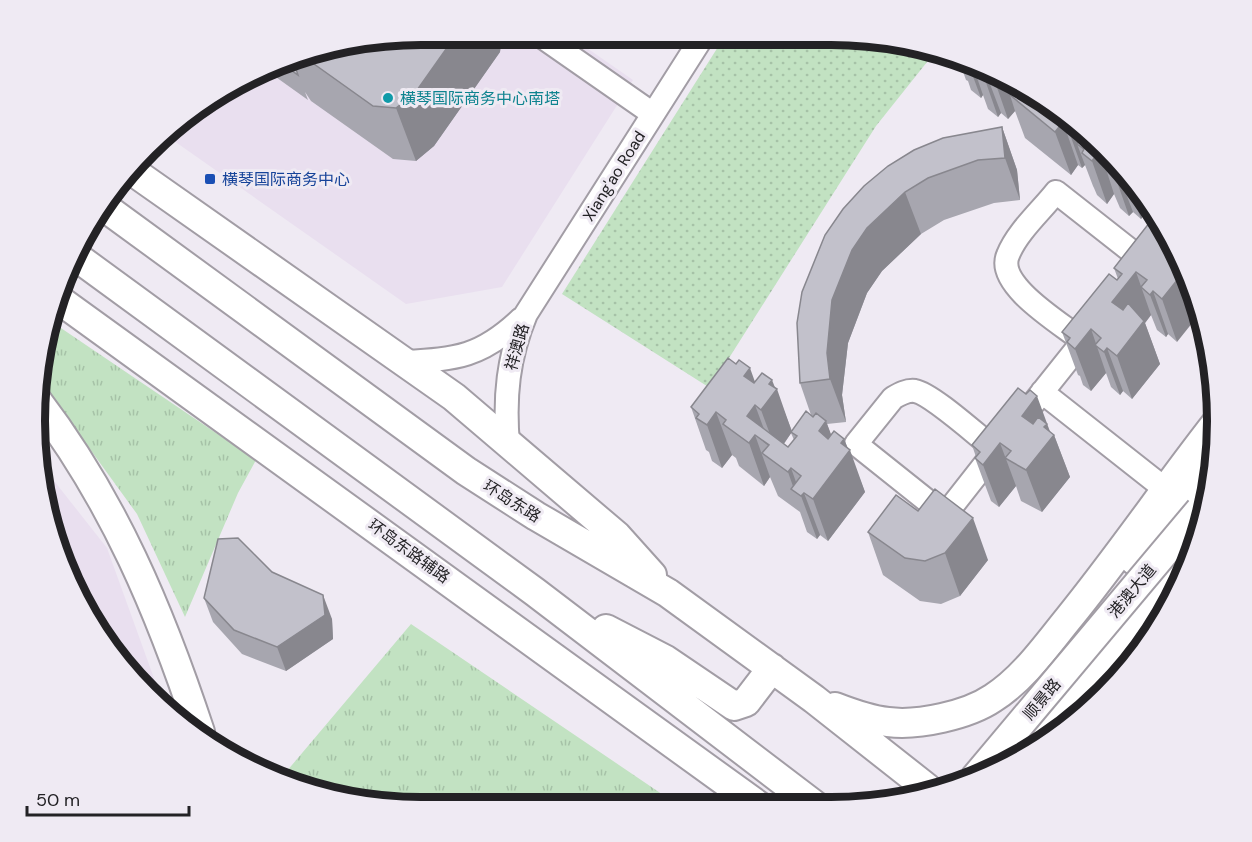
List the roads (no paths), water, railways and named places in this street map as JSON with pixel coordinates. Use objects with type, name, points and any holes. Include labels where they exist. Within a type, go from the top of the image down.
[{"type":"main road","points":[[137,174],[454,397],[618,536],[668,593]]},
{"type":"main road","name":"环岛东路","points":[[109,210],[466,471],[536,516],[668,593],[814,699],[923,785]]},
{"type":"main road","points":[[81,261],[306,427],[535,592],[804,797]]},
{"type":"main road","name":"环岛东路辅路","points":[[64,303],[389,537],[744,797]]},
{"type":"main road","points":[[45,413],[92,481],[119,526],[174,654],[197,723]]},
{"type":"main road","points":[[1003,690],[1207,425]]},
{"type":"main road","points":[[306,427],[389,537]]},
{"type":"main road","points":[[1111,672],[1125,650],[1112,576],[1206,438]]},
{"type":"main road","points":[[814,699],[861,717],[890,723],[966,712],[1003,690],[1037,658],[1202,482]]},
{"type":"main road","name":"港澳大道","points":[[1064,673],[1194,517]]},
{"type":"main road","points":[[1053,724],[1171,580]]},
{"type":"main road","points":[[535,592],[666,660],[734,706],[746,702],[772,668]]},
{"type":"main road","name":"顺景路","points":[[989,762],[1064,673]]},
{"type":"street","points":[[554,45],[653,114]]},
{"type":"street","name":"Xiang'ao Road","points":[[526,314],[697,45]]},
{"type":"street","points":[[1083,341],[1012,284],[1005,269],[1008,253],[1056,192],[1145,262],[1125,289]]},
{"type":"street","name":"祥澳路","points":[[404,362],[455,358],[476,352],[491,345],[526,314]]},
{"type":"street","name":"祥澳路","points":[[508,444],[506,393],[509,364],[526,314]]},
{"type":"street","points":[[996,450],[931,399],[916,391],[900,393],[893,398],[856,444],[945,515],[1104,315]]},
{"type":"street","points":[[1042,392],[1160,485]]},
{"type":"place","name":"横琴国际商务中心南塔","points":[[388,98]]},
{"type":"place","name":"横琴国际商务中心","points":[[210,179]]}]
